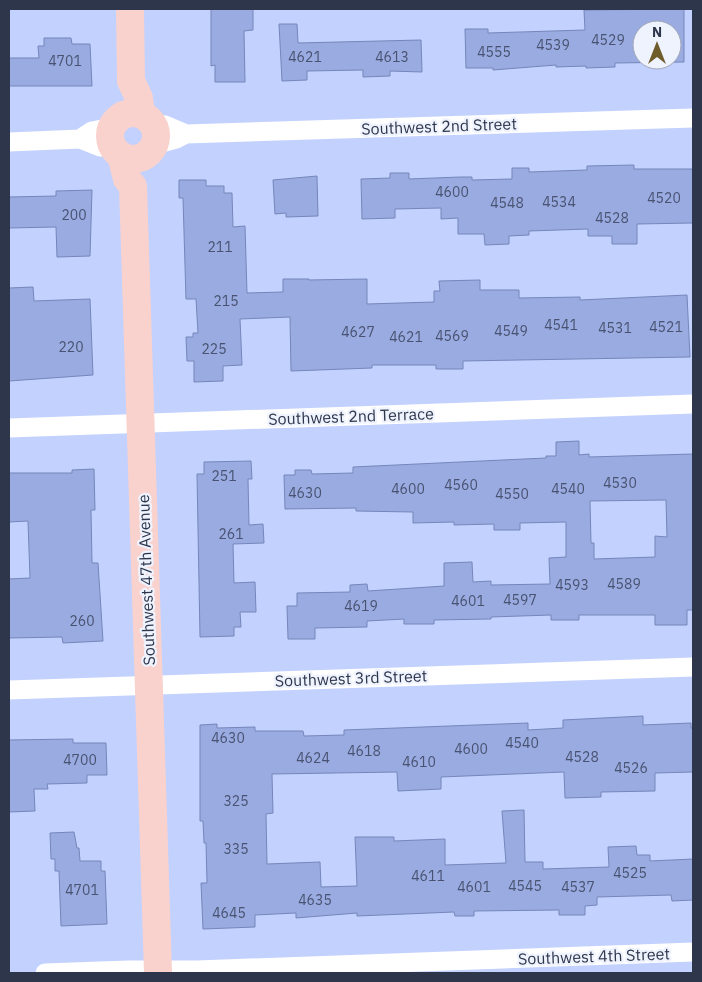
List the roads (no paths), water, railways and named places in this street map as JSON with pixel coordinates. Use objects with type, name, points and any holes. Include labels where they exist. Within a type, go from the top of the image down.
[{"type":"street","name":"Southwest 47th Avenue","points":[[130,9],[131,81],[126,88],[132,136],[127,179],[133,186],[158,972]]},
{"type":"street","name":"Southwest 2nd Street","points":[[9,142],[80,139],[92,132],[176,139],[186,134],[693,118]]},
{"type":"street","name":"Southwest 2nd Terrace","points":[[9,428],[693,404]]},
{"type":"street","name":"Southwest 3rd Street","points":[[9,690],[693,666]]},
{"type":"street","name":"Southwest 4th Street","points":[[45,973],[158,972],[693,952]]}]
